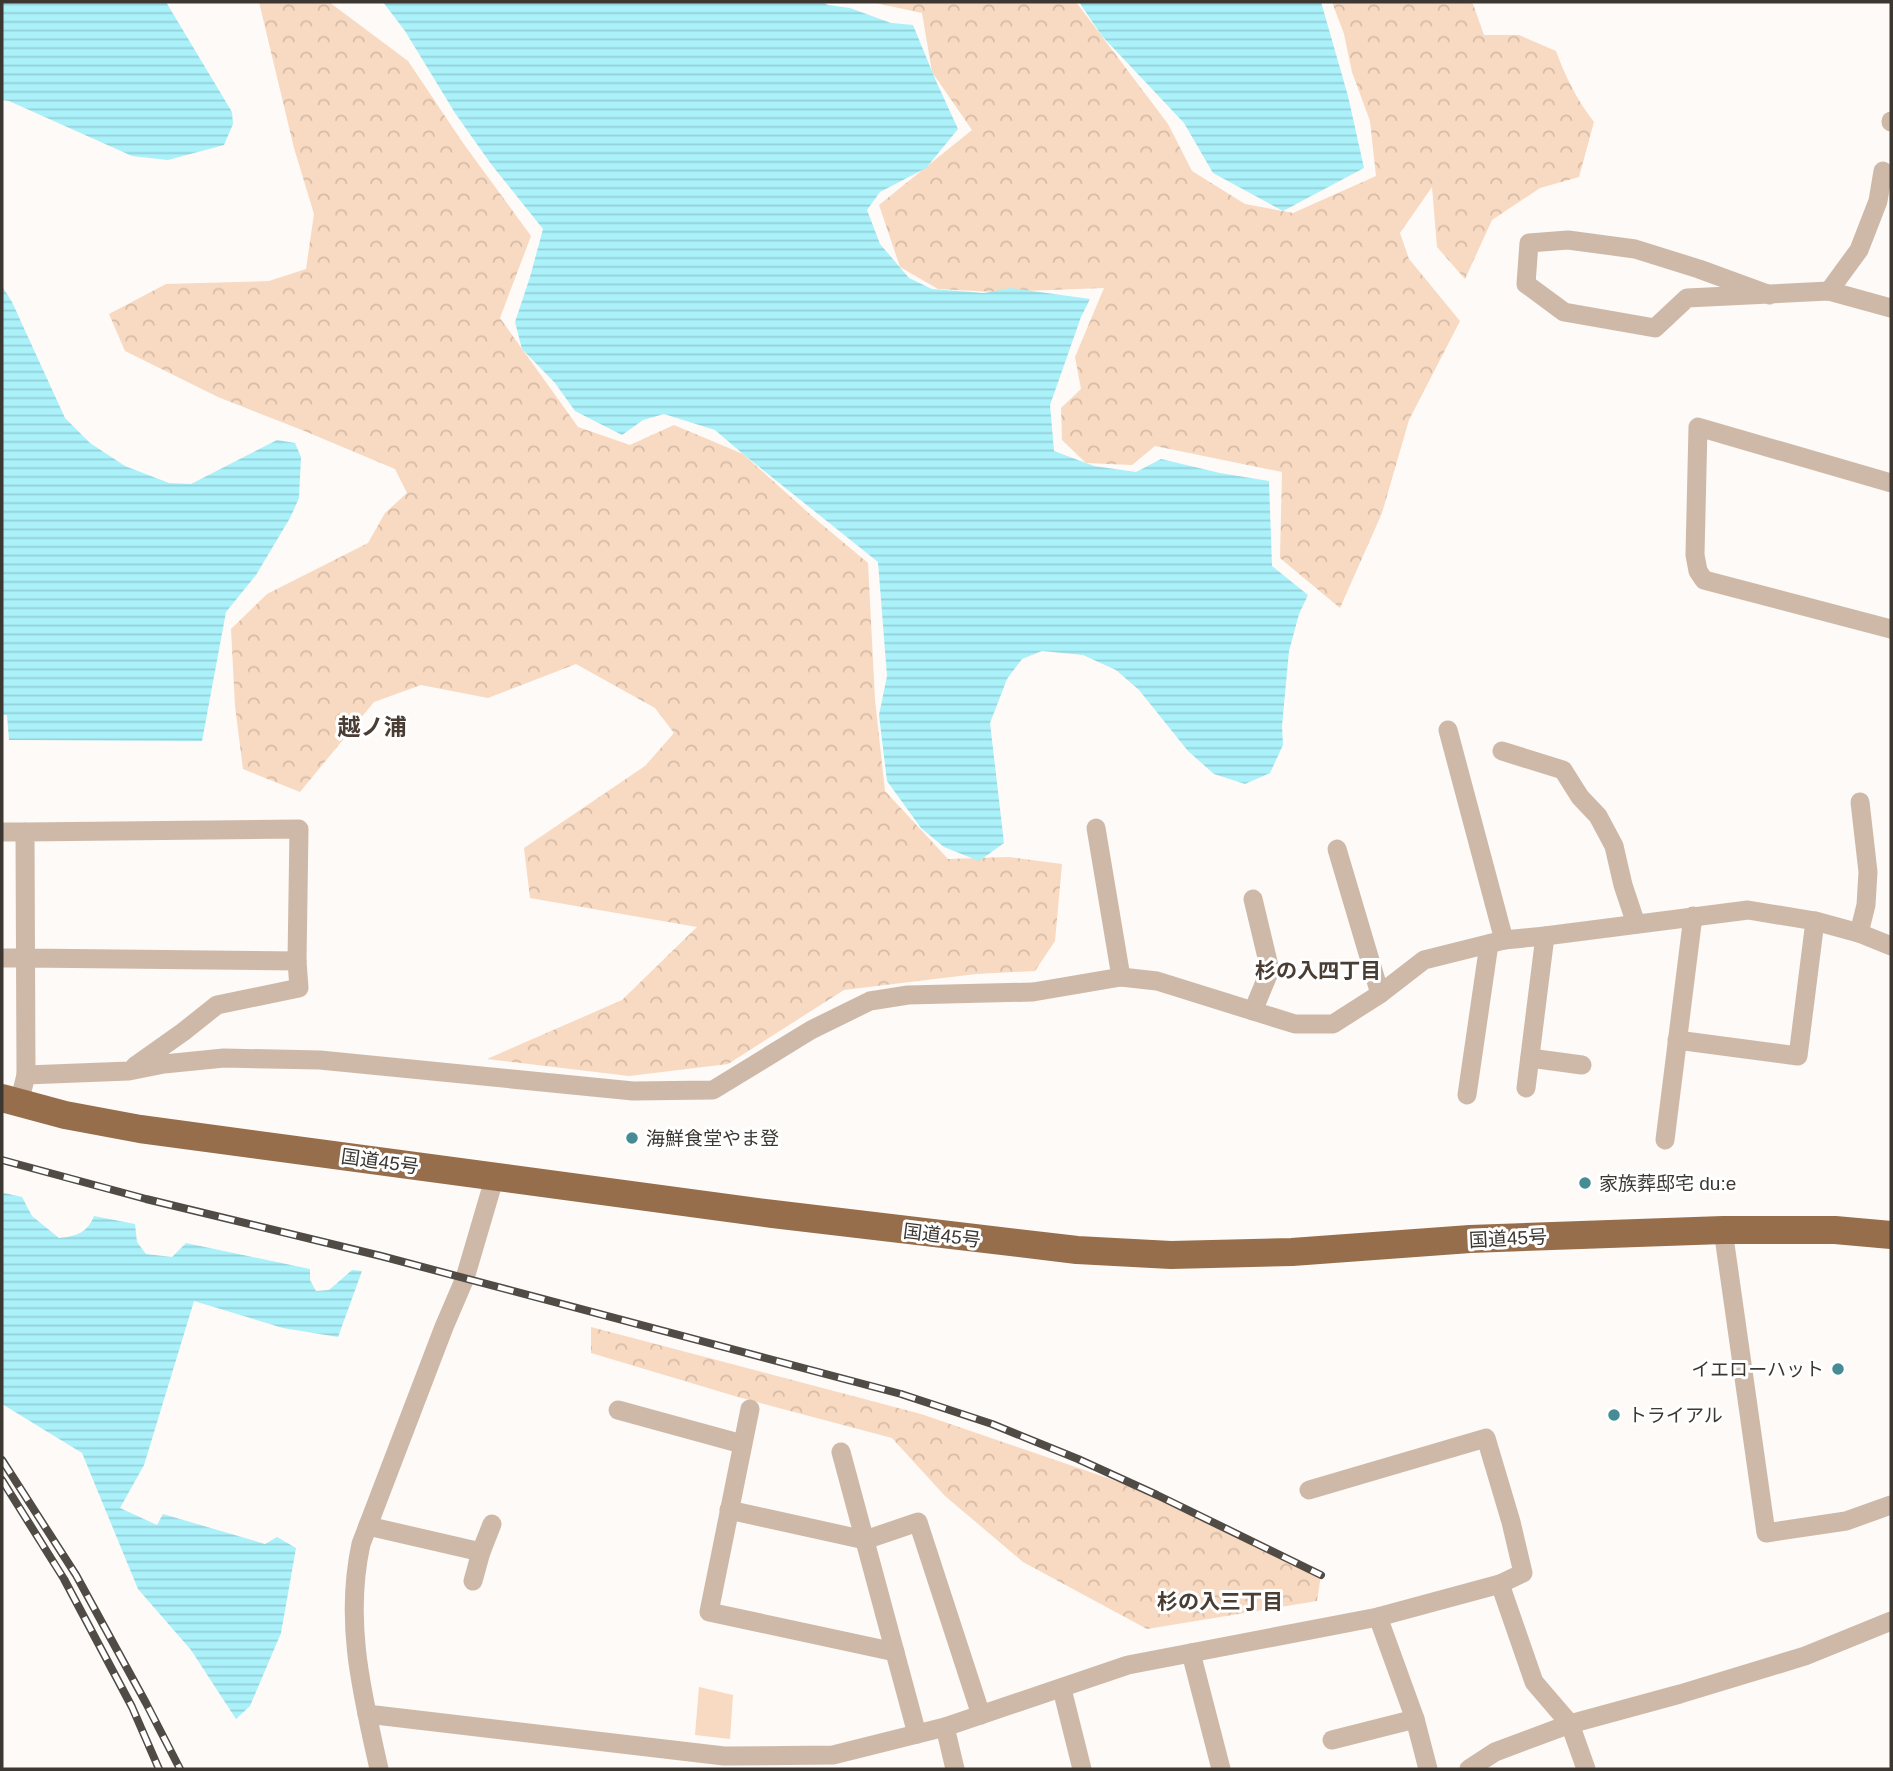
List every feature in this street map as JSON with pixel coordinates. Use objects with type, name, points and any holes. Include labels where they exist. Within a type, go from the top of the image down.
[{"type":"highway","name":"国道45号","points":[[10,1101],[65,1115],[140,1129],[806,1218],[1077,1250],[1171,1255],[1292,1252],[1530,1236],[1723,1230],[1835,1230],[1891,1235]]},
{"type":"street","points":[[1829,291],[1859,250],[1878,201],[1883,172]]},
{"type":"street","points":[[1770,295],[1635,249],[1568,240],[1530,243],[1526,284],[1563,312],[1655,328],[1686,298],[1770,295],[1829,291],[1891,308]]},
{"type":"street","points":[[1891,483],[1698,427],[1695,555],[1698,571],[1704,580],[1891,629]]},
{"type":"street","points":[[1448,730],[1496,942],[1467,1095]]},
{"type":"street","points":[[1502,751],[1563,771],[1580,797],[1598,816],[1614,846],[1636,924]]},
{"type":"street","points":[[1859,933],[1866,905],[1868,872],[1860,802]]},
{"type":"street","points":[[1096,828],[1121,977]]},
{"type":"street","points":[[2,832],[299,829],[299,988],[217,1005],[129,1071]]},
{"type":"street","points":[[10,1101],[26,1075],[25,832]]},
{"type":"street","points":[[1337,849],[1380,994]]},
{"type":"street","points":[[1253,899],[1270,970],[1253,1011]]},
{"type":"street","points":[[26,1075],[129,1071],[164,1064],[223,1058],[320,1060],[633,1091],[713,1090],[811,1030],[870,1001],[908,995],[1033,992],[1121,977],[1157,981],[1295,1024],[1333,1024],[1380,994],[1424,960],[1496,942],[1748,910],[1859,933],[1891,946]]},
{"type":"street","points":[[1665,1140],[1693,916]]},
{"type":"street","points":[[1677,1040],[1798,1056],[1815,922]]},
{"type":"street","points":[[1526,1088],[1545,936]]},
{"type":"street","points":[[2,958],[297,961]]},
{"type":"street","points":[[1530,1058],[1582,1065]]},
{"type":"street","points":[[379,1769],[354,1632],[355,1571],[361,1544],[465,1278],[495,1177]]},
{"type":"street","points":[[1723,1230],[1766,1533],[1846,1521],[1891,1505]]},
{"type":"street","points":[[750,1409],[709,1612],[895,1652]]},
{"type":"street","points":[[618,1410],[742,1444]]},
{"type":"street","points":[[367,1714],[723,1763],[835,1762],[1128,1665],[1378,1617],[1500,1584],[1523,1573],[1486,1438],[1309,1490]]},
{"type":"street","points":[[841,1452],[917,1734]]},
{"type":"street","points":[[729,1510],[865,1540],[918,1522],[981,1715]]},
{"type":"street","points":[[474,1581],[492,1524]]},
{"type":"street","points":[[368,1526],[481,1552]]},
{"type":"street","points":[[1500,1584],[1534,1682],[1570,1724],[1586,1769]]},
{"type":"street","points":[[1378,1617],[1415,1719],[1427,1769]]},
{"type":"street","points":[[1469,1769],[1495,1752],[1570,1724],[1680,1695],[1805,1656],[1891,1621]]},
{"type":"street","points":[[1191,1653],[1220,1769]]},
{"type":"street","points":[[1062,1689],[1082,1769]]},
{"type":"street","points":[[1332,1740],[1415,1719]]},
{"type":"street","points":[[944,1727],[955,1769]]},
{"type":"green space","points":[[259,2],[329,2],[408,61],[463,143],[531,236],[500,318],[578,427],[630,445],[674,425],[743,454],[868,563],[875,700],[885,791],[948,859],[1009,857],[1062,864],[1055,941],[1035,971],[976,974],[844,990],[728,1064],[629,1076],[487,1059],[622,1000],[697,927],[530,898],[524,848],[645,766],[674,733],[655,708],[576,664],[488,698],[421,685],[374,702],[300,792],[243,769],[235,706],[231,629],[267,594],[368,543],[385,513],[407,493],[395,469],[218,397],[125,351],[109,314],[166,284],[269,281],[306,269],[314,214],[294,148]]},
{"type":"green space","points":[[871,2],[1076,2],[1168,124],[1192,171],[1245,204],[1293,213],[1376,176],[1370,121],[1352,72],[1344,34],[1332,2],[1469,2],[1473,4],[1484,35],[1519,35],[1556,51],[1572,88],[1594,122],[1579,177],[1540,188],[1492,220],[1465,279],[1437,247],[1432,187],[1400,233],[1409,259],[1460,321],[1409,420],[1382,513],[1340,608],[1280,558],[1282,472],[1155,446],[1132,465],[1086,463],[1062,440],[1061,408],[1081,389],[1075,357],[1104,288],[994,292],[938,289],[900,267],[879,205],[972,130],[932,72],[922,13]]},
{"type":"green space","points":[[591,1327],[921,1414],[1157,1495],[1321,1575],[1317,1601],[1147,1629],[1023,1562],[945,1496],[892,1438],[738,1397],[591,1353]]},
{"type":"green space","points":[[699,1687],[733,1695],[730,1739],[695,1735]]},
{"type":"water","points":[[2,2],[166,2],[232,112],[233,124],[224,145],[168,160],[132,156],[2,100]]},
{"type":"water","points":[[383,2],[822,2],[850,8],[891,23],[913,25],[958,129],[926,168],[880,192],[867,210],[880,244],[909,278],[932,289],[984,293],[1011,288],[1090,299],[1050,405],[1054,451],[1094,466],[1136,472],[1161,459],[1269,481],[1272,566],[1308,595],[1299,614],[1289,651],[1282,726],[1283,745],[1270,773],[1245,784],[1214,774],[1188,751],[1139,690],[1116,670],[1083,655],[1042,651],[1022,659],[1007,679],[990,723],[1004,843],[979,861],[944,847],[921,828],[887,781],[879,715],[887,676],[878,562],[715,430],[664,414],[643,420],[622,435],[575,411],[555,383],[522,349],[515,322],[543,229],[491,164],[455,113],[405,31]]},
{"type":"water","points":[[1079,2],[1321,2],[1348,96],[1364,168],[1283,211],[1213,173],[1184,123],[1102,36]]},
{"type":"water","points":[[2,286],[12,302],[65,418],[90,443],[125,466],[169,483],[191,484],[277,440],[295,443],[301,457],[299,498],[256,575],[226,612],[202,741],[9,740],[7,715],[2,715]]},
{"type":"water","points":[[4,1193],[22,1197],[32,1216],[59,1238],[81,1233],[94,1216],[135,1224],[137,1242],[146,1254],[172,1257],[186,1243],[310,1269],[310,1280],[316,1291],[329,1290],[352,1270],[362,1271],[338,1337],[283,1328],[194,1301],[144,1465],[120,1508],[157,1525],[163,1514],[265,1544],[277,1537],[296,1548],[281,1633],[250,1706],[236,1719],[191,1650],[138,1589],[82,1453],[2,1404]]},
{"type":"railway","points":[[2,1160],[146,1199],[381,1256],[901,1394],[992,1424],[1078,1459],[1321,1575]]},
{"type":"railway","points":[[2,1460],[76,1575],[180,1769]]},
{"type":"railway","points":[[2,1480],[64,1579],[132,1707],[159,1769]]},
{"type":"place","name":"海鮮食堂やま登","points":[[632,1138]]},
{"type":"place","name":"家族葬邸宅 du:e","points":[[1585,1183]]},
{"type":"place","name":"イエローハット","points":[[1838,1369]]},
{"type":"place","name":"トライアル","points":[[1614,1415]]},
{"type":"district","name":"越ノ浦","points":[[372,727]]},
{"type":"district","name":"杉の入四丁目","points":[[1318,971]]},
{"type":"district","name":"杉の入三丁目","points":[[1220,1602]]}]
